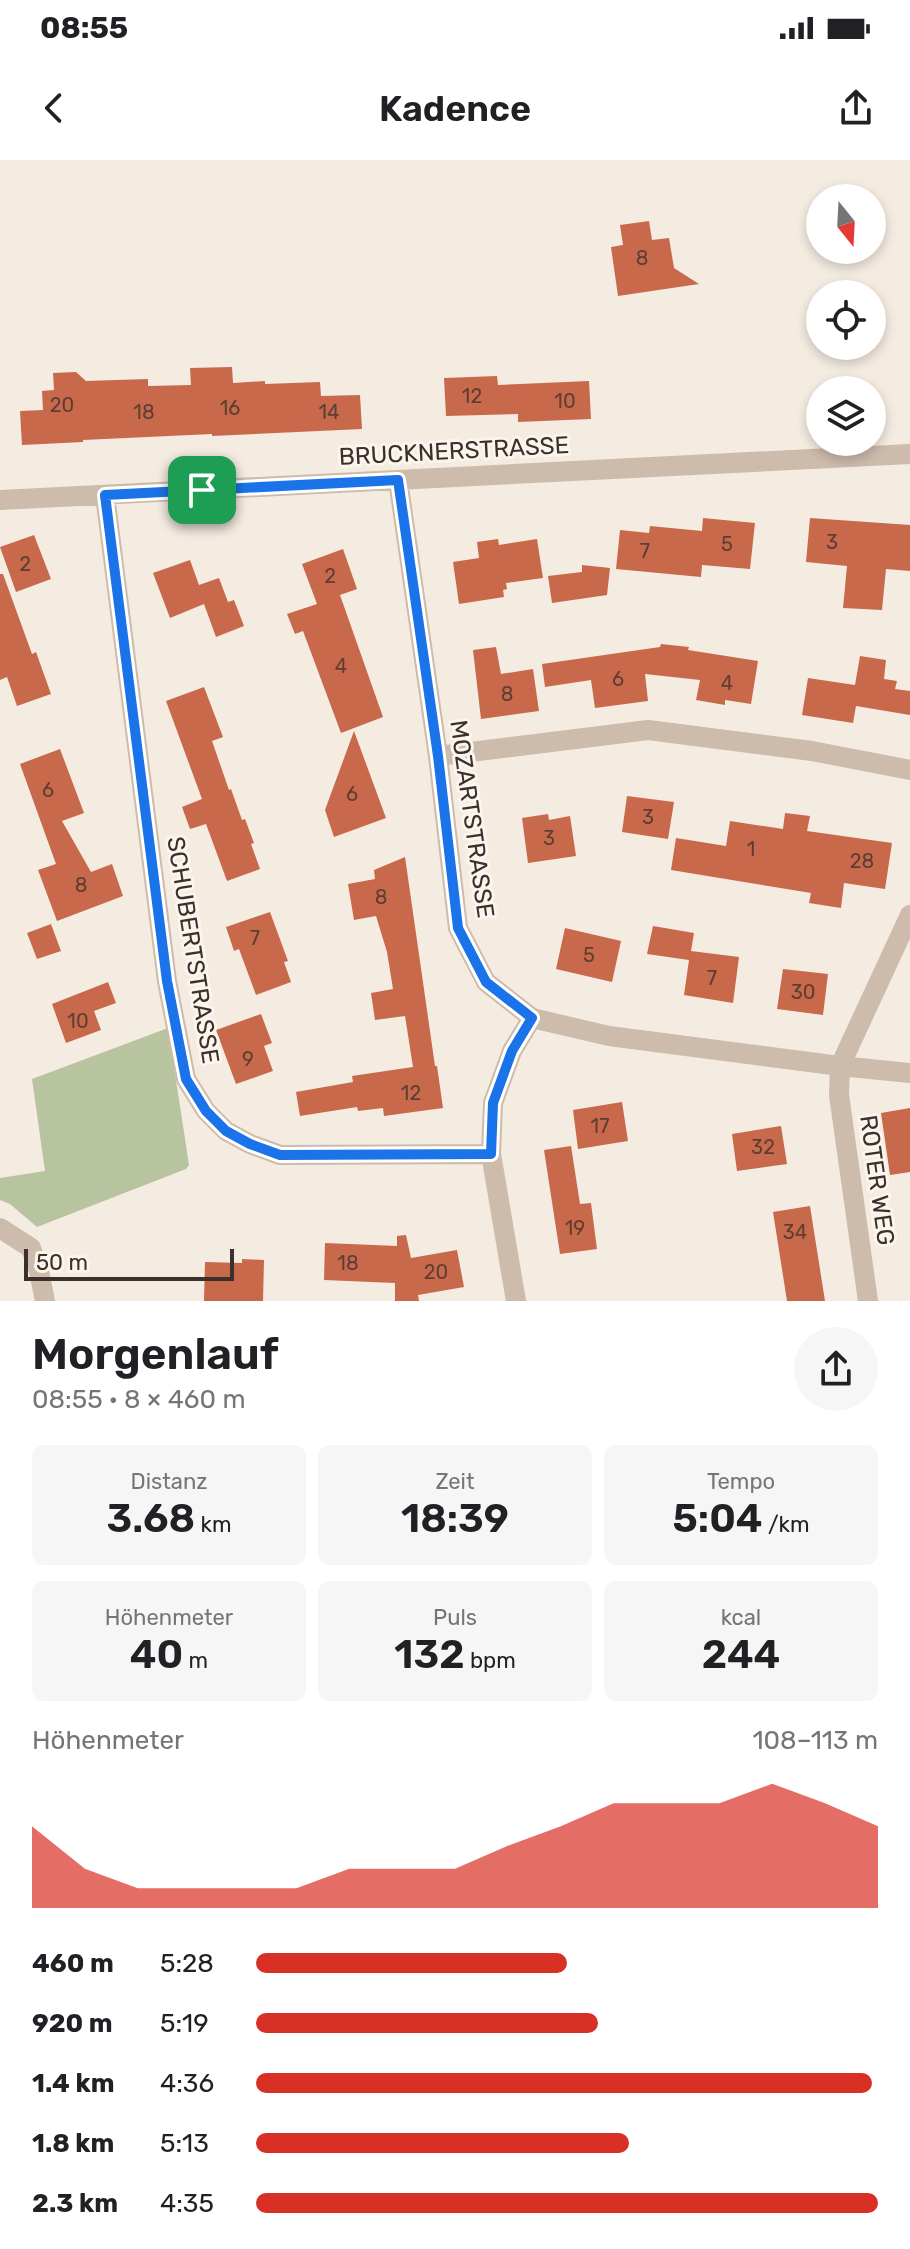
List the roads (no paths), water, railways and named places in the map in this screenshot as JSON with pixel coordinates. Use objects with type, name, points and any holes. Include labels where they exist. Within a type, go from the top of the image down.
[{"type":"street","name":"BRUCKNERSTRASSE","points":[[0,500],[910,454]]},
{"type":"street","name":"MOZARTSTRASSE","points":[[398,480],[438,756],[458,928],[486,982],[532,1018],[609,1036],[840,1066]]},
{"type":"street","name":"SCHUBERTSTRASSE","points":[[105,495],[167,981],[186,1079],[206,1111],[226,1131],[280,1155],[491,1154]]},
{"type":"street","points":[[438,756],[648,730],[812,751],[910,770]]},
{"type":"street","name":"ROTER WEG","points":[[868,1301],[839,1095],[840,1066],[910,915]]},
{"type":"street","points":[[516,1301],[491,1154],[493,1103],[512,1051],[532,1018]]},
{"type":"street","points":[[840,1066],[910,1073]]},
{"type":"street","points":[[0,1228],[31,1248],[45,1301]]}]
